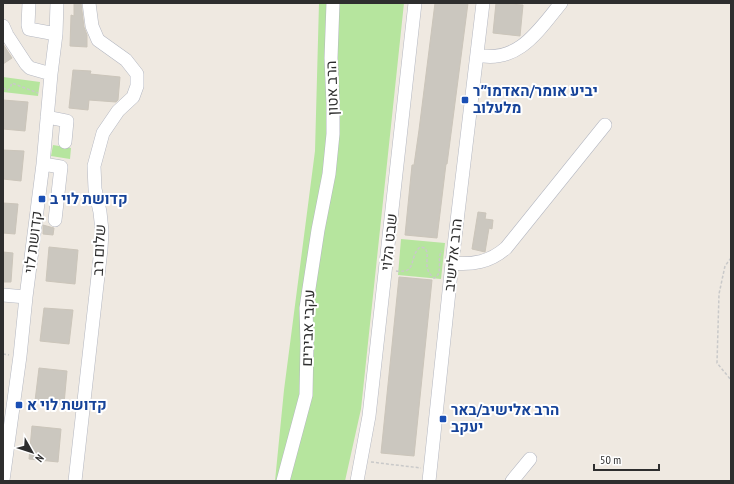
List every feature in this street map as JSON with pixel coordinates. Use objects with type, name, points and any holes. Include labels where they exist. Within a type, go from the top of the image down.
[{"type":"street","points":[[29,3],[29,28],[56,34]]},
{"type":"street","name":"קדושת לוי","points":[[3,480],[20,356],[43,164],[50,74],[56,34],[57,3]]},
{"type":"street","name":"שלום רב","points":[[75,481],[101,249],[102,231],[95,189],[94,166],[103,134],[118,111],[133,97],[137,86],[136,74],[126,60],[98,40],[92,26],[89,3]]},
{"type":"street","name":"הרב אטון","points":[[329,174],[333,134],[331,58],[333,3]]},
{"type":"street","points":[[331,58],[336,58],[342,3]]},
{"type":"street","name":"שבט הלוי","points":[[357,481],[370,416],[415,3]]},
{"type":"street","name":"הרב אלישיב","points":[[430,475],[452,263],[483,3]]},
{"type":"street","points":[[477,55],[484,57],[498,56],[517,49],[534,36],[561,3]]},
{"type":"street","points":[[3,26],[7,35],[26,64],[30,68],[50,74]]},
{"type":"street","points":[[47,117],[67,121],[65,142]]},
{"type":"street","points":[[452,263],[464,264],[481,262],[491,258],[506,248],[605,126]]},
{"type":"street","points":[[43,164],[61,167],[55,220]]},
{"type":"street","name":"עקבי אבירים","points":[[283,481],[306,395],[306,308],[318,230],[329,174]]},
{"type":"street","points":[[3,295],[26,297]]},
{"type":"street","points":[[512,481],[530,460]]},
{"type":"path","points":[[3,88],[9,90],[12,83],[49,97]]},
{"type":"path","points":[[386,270],[404,272],[408,270],[411,267],[417,250],[420,248],[425,248],[427,251],[426,262],[428,270],[434,278],[439,274],[439,256],[441,252],[446,249],[454,249]]},
{"type":"path","points":[[731,258],[726,266],[719,294],[717,363],[731,380]]},
{"type":"path","points":[[362,461],[430,475]]},
{"type":"green space","points":[[319,3],[404,3],[361,409],[345,481],[275,481],[284,390],[315,151]]},
{"type":"green space","points":[[3,77],[40,82],[38,96],[3,92]]},
{"type":"green space","points":[[53,145],[71,148],[70,159],[51,156]]},
{"type":"green space","points":[[401,239],[445,243],[441,279],[398,275]]},
{"type":"building","points":[[74,3],[81,3],[84,27],[87,35],[87,47],[70,46],[71,15],[74,16]]},
{"type":"building","points":[[435,3],[468,3],[437,238],[405,235],[412,165],[414,165],[419,130]]},
{"type":"building","points":[[496,3],[523,5],[520,36],[493,33]]},
{"type":"building","points":[[3,44],[12,58],[3,64]]},
{"type":"building","points":[[73,70],[91,71],[90,74],[120,77],[118,100],[116,102],[89,100],[88,110],[69,108]]},
{"type":"building","points":[[3,100],[28,102],[25,131],[3,129]]},
{"type":"building","points":[[3,150],[24,151],[21,181],[3,179]]},
{"type":"building","points":[[3,203],[18,204],[15,234],[3,233]]},
{"type":"building","points":[[478,212],[486,213],[485,219],[493,220],[492,229],[489,228],[485,252],[472,249]]},
{"type":"building","points":[[43,225],[54,228],[53,235],[43,234]]},
{"type":"building","points":[[49,247],[78,250],[75,284],[46,281]]},
{"type":"building","points":[[3,252],[13,253],[11,282],[3,282]]},
{"type":"building","points":[[399,277],[432,280],[414,456],[381,453]]},
{"type":"building","points":[[44,308],[73,310],[69,344],[40,341]]},
{"type":"building","points":[[39,368],[67,371],[64,404],[35,401]]},
{"type":"building","points":[[32,426],[61,429],[58,462],[29,459]]},
{"type":"place","name":"יביע אומר/האדמו״ר מלעלוב","points":[[465,100]]},
{"type":"place","name":"קדושת לוי ב","points":[[42,199]]},
{"type":"place","name":"קדושת לוי א","points":[[19,405]]},
{"type":"place","name":"הרב אלישיב/באר יעקב","points":[[443,419]]}]
